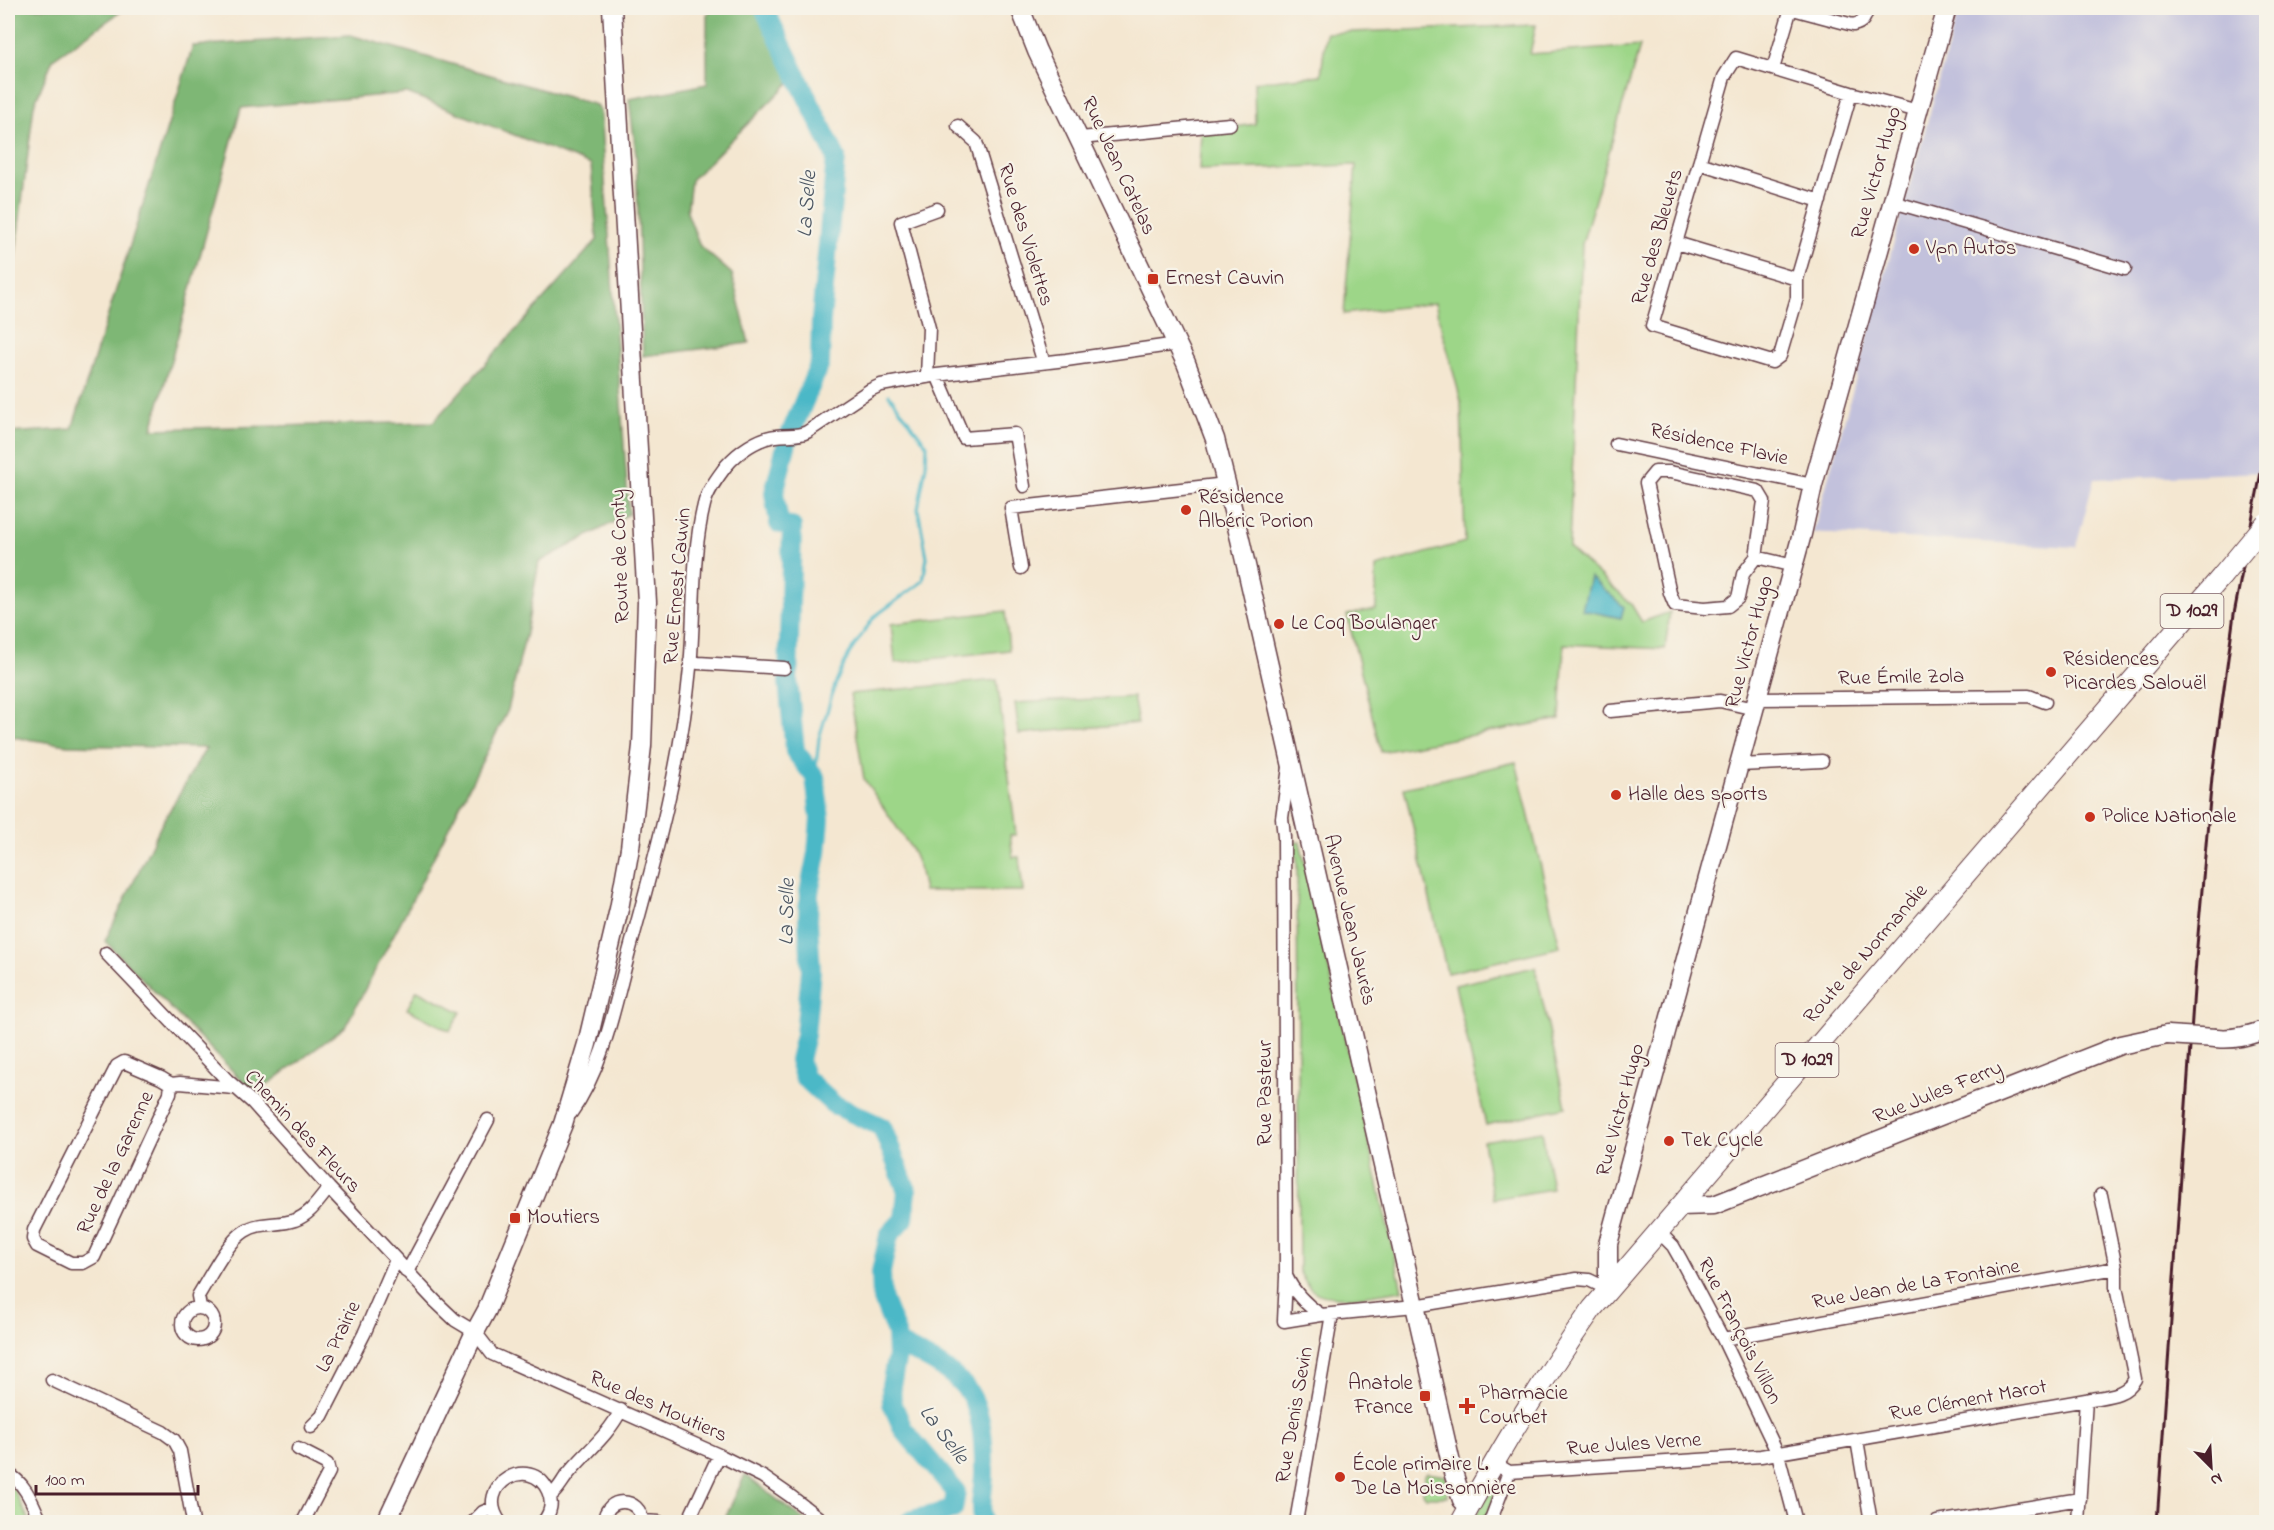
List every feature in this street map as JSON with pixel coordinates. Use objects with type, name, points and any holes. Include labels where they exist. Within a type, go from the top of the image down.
[{"type":"main road","name":"Route de Normandie","points":[[1469,1507],[1501,1468],[1567,1344],[1608,1289],[2266,523]]},
{"type":"street","name":"Route de Conty","points":[[386,1522],[487,1310],[576,1097],[630,848],[642,746],[647,602],[612,8]]},
{"type":"street","name":"Rue Jean Catelas","points":[[1020,8],[1038,51],[1177,344]]},
{"type":"street","points":[[1773,69],[1790,8],[1853,25],[1860,24],[1868,8]]},
{"type":"street","name":"Rue Victor Hugo","points":[[1608,1289],[1608,1244],[1794,566],[1813,485],[1947,8]]},
{"type":"street","name":"Rue des Bleuets","points":[[1851,93],[1797,279],[1797,298],[1780,356],[1772,362],[1652,326],[1724,76],[1736,57],[1851,93],[1918,111]]},
{"type":"street","points":[[1080,138],[1230,124]]},
{"type":"street","name":"Rue des Violettes","points":[[958,126],[976,142],[1042,363]]},
{"type":"street","points":[[1699,163],[1820,201]]},
{"type":"street","points":[[1893,201],[2125,269]]},
{"type":"street","points":[[937,209],[901,222],[929,328],[932,376],[964,438],[1015,434],[1024,486]]},
{"type":"street","points":[[1676,243],[1797,279]]},
{"type":"street","name":"Rue Ernest Cauvin","points":[[576,1097],[596,1064],[617,996],[673,783],[690,661],[698,546],[704,503],[713,484],[728,464],[742,451],[761,441],[807,432],[881,385],[932,376],[1177,344]]},
{"type":"street","name":"Avenue Jean Jaurès","points":[[1177,344],[1211,429],[1226,484],[1453,1472],[1469,1507]]},
{"type":"street","name":"Résidence Flavie","points":[[1616,444],[1813,485]]},
{"type":"street","points":[[1655,472],[1670,472],[1758,491],[1764,501],[1756,557],[1743,574],[1738,598],[1728,606],[1705,608],[1675,605],[1670,593],[1646,483],[1655,472]]},
{"type":"street","points":[[1021,568],[1011,508],[1226,484]]},
{"type":"street","points":[[1756,557],[1794,566]]},
{"type":"street","points":[[690,661],[784,668]]},
{"type":"street","name":"Rue Émile Zola","points":[[1610,711],[1720,701],[1756,704],[2029,696],[2045,702]]},
{"type":"street","points":[[1740,765],[1822,761]]},
{"type":"street","name":"Rue Pasteur","points":[[1290,763],[1282,818],[1284,837],[1286,1276],[1284,1321],[1326,1314]]},
{"type":"street","points":[[1284,837],[1306,833]]},
{"type":"street","name":"Chemin des Fleurs","points":[[106,953],[227,1080],[239,1089],[407,1272],[455,1320],[475,1332]]},
{"type":"street","name":"Rue Jules Ferry","points":[[1680,1206],[1714,1205],[2120,1046],[2168,1035],[2229,1039],[2247,1036],[2266,1029]]},
{"type":"street","name":"Rue de la Garenne","points":[[171,1084],[170,1093],[94,1257],[83,1263],[71,1263],[37,1246],[33,1239],[34,1230],[117,1066],[124,1062],[171,1084],[201,1084],[239,1089]]},
{"type":"street","points":[[407,1272],[488,1120]]},
{"type":"street","points":[[200,1307],[198,1296],[236,1238],[258,1225],[295,1220],[306,1214],[329,1188]]},
{"type":"street","points":[[2101,1195],[2116,1269]]},
{"type":"street","name":"Rue François Villon","points":[[1658,1231],[1673,1246],[1724,1339],[1778,1454],[1796,1522]]},
{"type":"street","name":"La Prairie","points":[[311,1427],[322,1416],[364,1334],[396,1260]]},
{"type":"street","name":"Rue Jean de La Fontaine","points":[[1724,1339],[2116,1269]]},
{"type":"street","name":"Rue Clément Marot","points":[[1778,1454],[2123,1392],[2130,1388],[2135,1379],[2116,1287],[2116,1269]]},
{"type":"street","points":[[1286,1276],[1299,1297],[1326,1314],[1415,1306],[1577,1279],[1589,1280],[1608,1289]]},
{"type":"street","name":"Rue Denis Sevin","points":[[1296,1522],[1326,1314]]},
{"type":"street","name":"Rue des Moutiers","points":[[475,1332],[492,1354],[621,1410],[763,1477],[824,1522]]},
{"type":"street","points":[[52,1380],[163,1432],[174,1440],[180,1450],[193,1522]]},
{"type":"street","points":[[2078,1522],[2086,1400]]},
{"type":"street","points":[[550,1496],[555,1493],[560,1483],[576,1464],[598,1444],[621,1410]]},
{"type":"street","points":[[1857,1440],[1870,1522]]},
{"type":"street","points":[[298,1449],[327,1464],[329,1472],[303,1522]]},
{"type":"street","name":"Rue Jules Verne","points":[[1501,1468],[1778,1454]]},
{"type":"street","points":[[690,1522],[718,1455]]},
{"type":"street","points":[[1490,1522],[1501,1468]]},
{"type":"street","points":[[8,1474],[19,1481],[24,1488],[41,1522]]},
{"type":"street","points":[[500,1522],[493,1508],[496,1489],[502,1481],[521,1474],[531,1475],[546,1487],[550,1496],[550,1511],[543,1522]]},
{"type":"street","points":[[1937,1522],[2080,1499]]},
{"type":"street","points":[[604,1522],[610,1506],[622,1502],[634,1505],[641,1515],[642,1522],[659,1522]]},
{"type":"street","points":[[473,1522],[483,1512],[493,1508]]},
{"type":"shaded area","points":[[1959,8],[2266,8],[2266,472],[2094,479],[2076,547],[1813,533]]},
{"type":"green space","points":[[8,8],[126,8],[53,59],[34,105],[12,282],[8,282]]},
{"type":"green space","points":[[715,8],[760,8],[793,79],[691,180],[687,212],[700,246],[732,274],[749,343],[643,356],[636,154],[629,99],[707,84],[707,14]]},
{"type":"green space","points":[[1536,25],[1530,54],[1640,46],[1582,244],[1569,548],[1631,604],[1642,622],[1670,612],[1665,649],[1564,644],[1560,719],[1381,752],[1347,615],[1376,609],[1376,567],[1465,542],[1461,401],[1435,303],[1344,314],[1356,165],[1199,170],[1201,132],[1255,124],[1254,82],[1321,75],[1326,33]]},
{"type":"green space","points":[[350,35],[596,105],[600,111],[629,514],[539,562],[526,633],[508,710],[345,1027],[255,1094],[105,941],[161,825],[206,748],[68,745],[12,737],[8,734],[8,433],[72,429],[193,46]],"holes":[[[407,93],[591,165],[597,240],[433,422],[152,429],[241,108]]]},
{"type":"green space","points":[[1005,611],[1009,650],[895,663],[891,624]]},
{"type":"green space","points":[[997,680],[1016,835],[1010,835],[1013,857],[1019,857],[1023,891],[924,891],[919,867],[911,848],[864,779],[850,694]]},
{"type":"green space","points":[[1133,697],[1138,723],[1019,734],[1015,703]]},
{"type":"green space","points":[[1516,762],[1560,947],[1447,973],[1404,788]]},
{"type":"green space","points":[[1300,842],[1402,1290],[1356,1297],[1331,1297],[1312,1290],[1299,1271],[1297,856],[1293,856],[1293,843]]},
{"type":"green space","points":[[1535,967],[1566,1107],[1486,1125],[1455,985]]},
{"type":"green space","points":[[417,990],[461,1012],[450,1031],[407,1009]]},
{"type":"green space","points":[[1542,1131],[1552,1189],[1493,1199],[1483,1141]]},
{"type":"green space","points":[[1427,1473],[1446,1476],[1448,1497],[1426,1497],[1423,1493],[1424,1476]]},
{"type":"green space","points":[[745,1475],[807,1522],[731,1522],[726,1516]]},
{"type":"green space","points":[[8,1485],[14,1490],[30,1522],[8,1522]]},
{"type":"green space","points":[[1491,1490],[1496,1494],[1486,1519],[1481,1518],[1480,1522],[1471,1522]]},
{"type":"water","points":[[1590,577],[1624,607],[1621,618],[1582,610]]},
{"type":"waterway","name":"La Selle","points":[[764,8],[836,157],[821,320],[820,363],[787,442],[774,493],[779,523],[792,527],[788,681],[795,751],[815,777],[820,819],[817,853],[809,893],[811,970],[805,1035],[799,1060],[804,1077],[833,1104],[882,1127],[907,1191],[904,1219],[889,1235],[881,1272],[882,1297],[896,1333],[897,1356],[891,1385],[892,1403],[903,1429],[956,1492],[953,1509],[909,1522]]},
{"type":"waterway","points":[[815,777],[819,738],[836,682],[849,654],[874,617],[923,581],[927,557],[918,509],[927,445],[889,395]]},
{"type":"waterway","name":"La Selle","points":[[897,1343],[949,1372],[963,1385],[975,1404],[984,1450],[981,1510],[983,1522]]},
{"type":"railway","points":[[2157,1522],[2197,946],[2212,777],[2234,614],[2266,446]]},
{"type":"place","name":"Vpn Autos","points":[[1914,249]]},
{"type":"place","name":"Ernest Cauvin","points":[[1153,279]]},
{"type":"place","name":"Résidence Albéric Porion","points":[[1186,510]]},
{"type":"place","name":"Le Coq Boulanger","points":[[1279,624]]},
{"type":"place","name":"Résidences Picardes Salouël","points":[[2051,672]]},
{"type":"place","name":"Halle des sports","points":[[1616,795]]},
{"type":"place","name":"Police Nationale","points":[[2090,817]]},
{"type":"place","name":"Tek Cycle","points":[[1669,1141]]},
{"type":"place","name":"Moutiers","points":[[515,1218]]},
{"type":"place","name":"Anatole France","points":[[1425,1396]]},
{"type":"place","name":"Pharmacie Courbet","points":[[1467,1406]]},
{"type":"place","name":"École primaire L. De La Moissonnière","points":[[1340,1477]]}]
